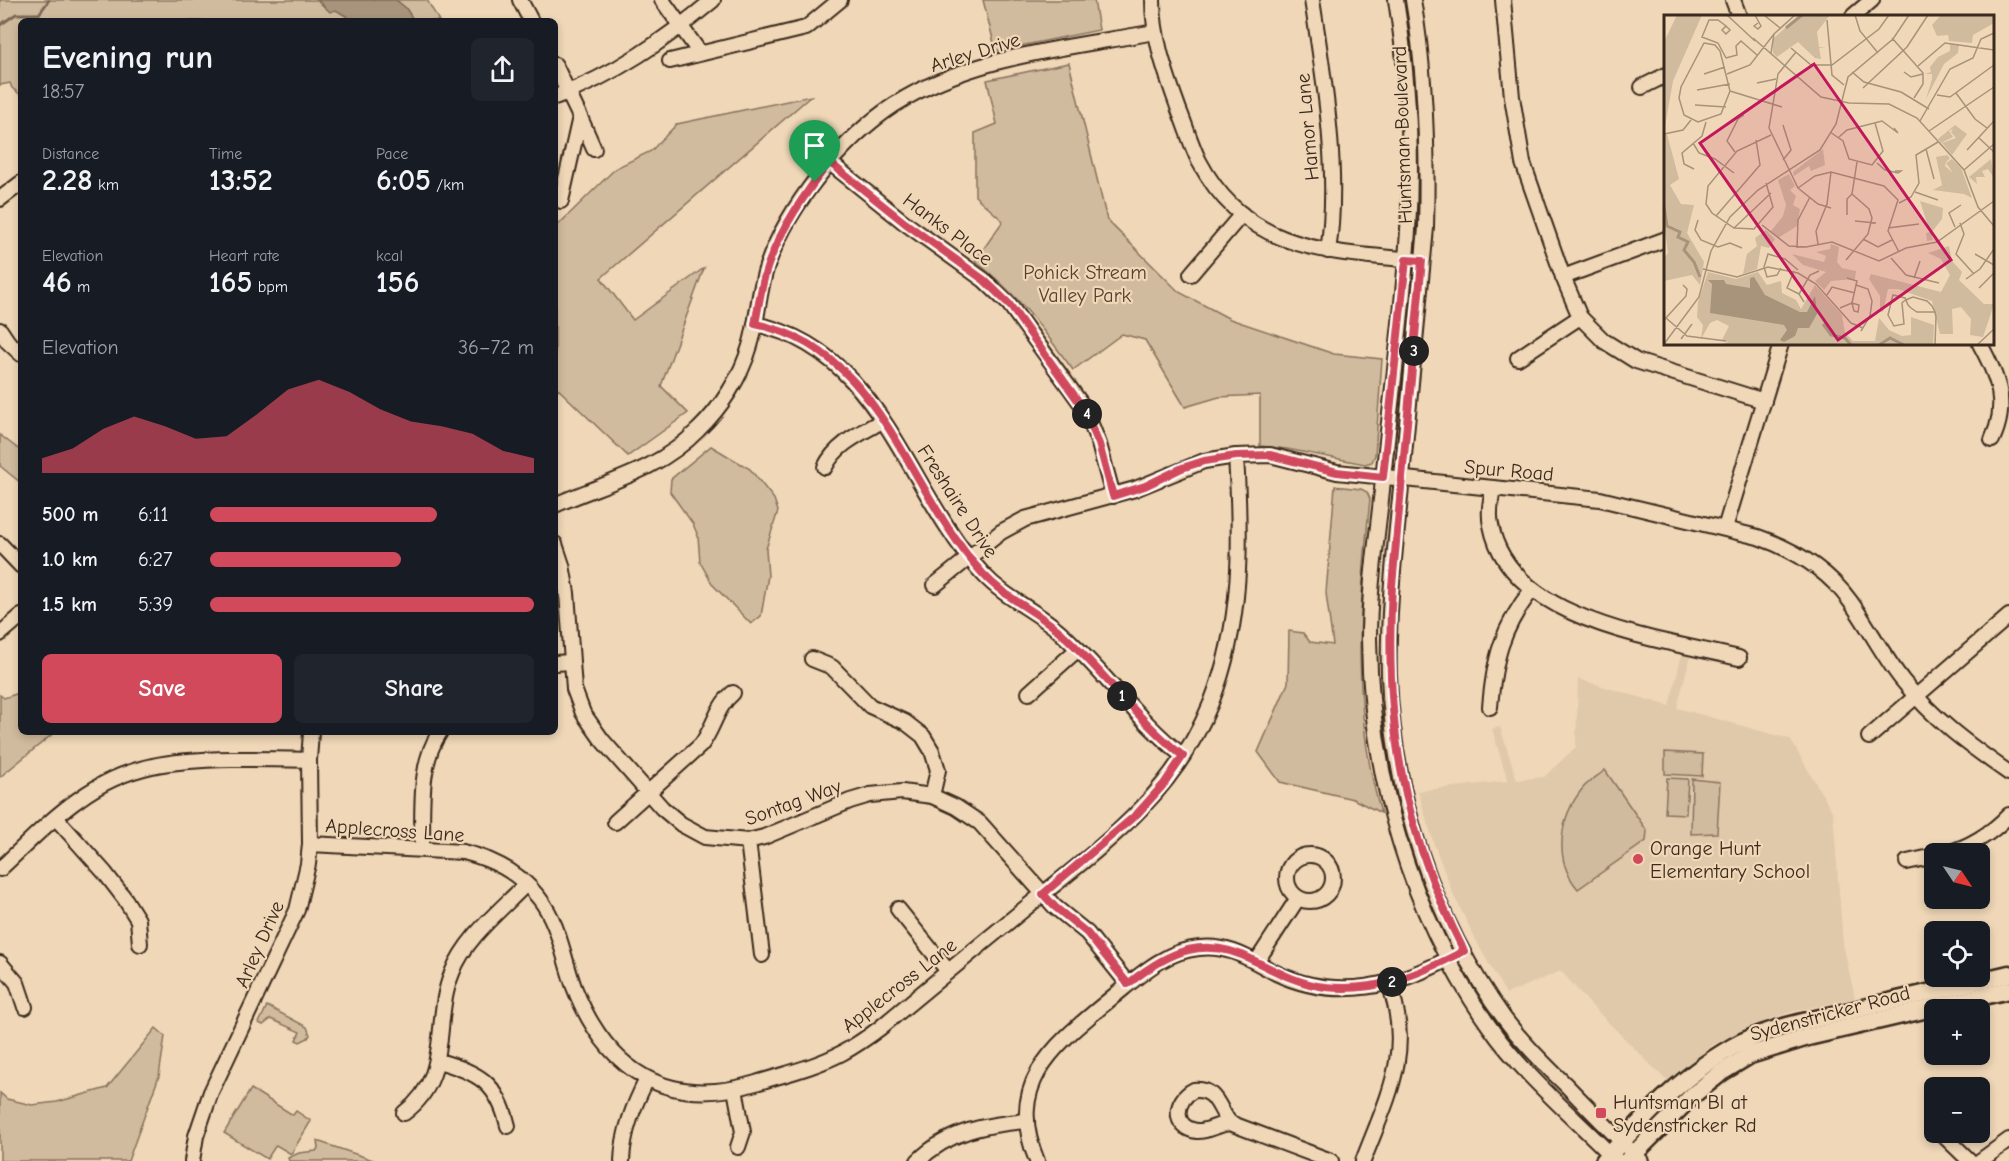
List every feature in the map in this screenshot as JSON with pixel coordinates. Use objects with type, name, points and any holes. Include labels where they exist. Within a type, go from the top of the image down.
[{"type":"main road","name":"Sydenstricker Road","points":[[1631,1154],[1684,1080],[1743,1042],[1784,1027],[2009,974]]},
{"type":"main road","name":"Sydenstricker Road","points":[[1610,1159],[1631,1154],[1693,1095],[1722,1072],[1750,1055],[1808,1037],[2009,990]]},
{"type":"street","points":[[520,0],[529,18]]},
{"type":"street","points":[[662,0],[700,54]]},
{"type":"street","points":[[558,96],[634,60],[681,27],[713,0]]},
{"type":"street","points":[[670,61],[806,28],[840,0]]},
{"type":"street","points":[[1153,0],[1155,33],[1167,76],[1199,160],[1221,194],[1242,214],[1266,231],[1288,242],[1308,248],[1354,255],[1422,261]]},
{"type":"street","name":"Hamor Lane","points":[[1312,0],[1325,99],[1333,195],[1328,251]]},
{"type":"street","name":"Huntsman Boulevard","points":[[1396,0],[1408,104],[1410,173],[1406,260],[1369,636],[1373,707],[1382,769],[1400,841],[1415,885],[1448,959],[1479,1011],[1503,1045],[1610,1159]]},
{"type":"street","name":"Huntsman Boulevard","points":[[1413,0],[1425,103],[1426,228],[1402,479],[1390,624],[1389,673],[1394,732],[1404,791],[1422,854],[1441,903],[1464,951],[1493,1002],[1517,1034],[1631,1154]]},
{"type":"street","points":[[1503,0],[1518,142],[1533,197],[1563,278],[1580,316],[1604,341],[1636,361],[1764,401]]},
{"type":"street","points":[[1733,0],[1738,15]]},
{"type":"street","points":[[1853,15],[1872,0]]},
{"type":"street","name":"Arley Drive","points":[[558,504],[639,472],[690,439],[713,414],[732,386],[750,347],[767,267],[787,223],[829,162],[866,126],[912,95],[946,79],[984,66],[1068,46],[1155,33]]},
{"type":"street","points":[[558,71],[594,149]]},
{"type":"street","points":[[1642,87],[1664,76]]},
{"type":"street","points":[[561,201],[580,117]]},
{"type":"street","name":"Hanks Place","points":[[829,162],[905,223],[984,280],[1009,304],[1084,409],[1099,444],[1113,496]]},
{"type":"street","points":[[0,199],[18,185]]},
{"type":"street","points":[[1191,274],[1242,214]]},
{"type":"street","points":[[1563,278],[1664,239]]},
{"type":"street","points":[[1518,358],[1580,316]]},
{"type":"street","name":"Freshaire Drive","points":[[755,324],[786,332],[828,357],[847,374],[865,394],[969,558],[996,587],[1053,626],[1078,649],[1162,740],[1183,756]]},
{"type":"street","points":[[0,330],[18,351]]},
{"type":"street","points":[[1725,528],[1781,345]]},
{"type":"street","points":[[1981,345],[1996,374],[2002,393],[2004,414],[2001,426],[1992,440]]},
{"type":"street","points":[[825,467],[830,456],[839,448],[882,420]]},
{"type":"street","name":"Spur Road","points":[[935,585],[1001,532],[1025,519],[1145,486],[1182,468],[1204,461],[1236,456],[1270,455],[1337,472],[1600,499],[1725,528],[1784,546],[1806,559],[1826,574],[1851,602],[1887,659],[1931,714],[1950,731],[2009,773]]},
{"type":"street","name":"Applecross Lane","points":[[310,844],[422,848],[463,852],[484,857],[507,869],[540,898],[550,917],[574,986],[587,1015],[605,1042],[617,1056],[647,1078],[667,1087],[693,1092],[718,1092],[811,1066],[843,1052],[880,1028],[1137,814],[1164,784],[1197,734],[1211,703],[1225,659],[1232,626],[1240,561],[1236,456]]},
{"type":"street","points":[[1492,488],[1490,523],[1496,544],[1506,563],[1532,590],[1561,607],[1599,624],[1739,658]]},
{"type":"street","points":[[0,544],[18,563]]},
{"type":"street","name":"Sontag Way","points":[[558,553],[567,593],[571,662],[577,700],[586,719],[602,740],[669,815],[693,832],[716,839],[748,841],[870,795],[902,792],[933,796],[956,807],[980,823],[1055,907],[1087,933],[1128,984]]},
{"type":"street","points":[[1490,707],[1495,667],[1503,638],[1519,606],[1532,590]]},
{"type":"street","points":[[1869,737],[2009,616]]},
{"type":"street","points":[[0,634],[18,619]]},
{"type":"street","points":[[1029,693],[1078,649]]},
{"type":"street","points":[[812,659],[832,667],[870,705],[905,722],[923,736],[932,751],[938,770],[933,796]]},
{"type":"street","points":[[558,663],[571,662]]},
{"type":"street","points":[[615,822],[701,745],[721,705],[733,693]]},
{"type":"street","name":"Arley Drive","points":[[192,1161],[198,1130],[211,1092],[297,910],[308,864],[310,844],[311,735]]},
{"type":"street","points":[[422,848],[427,766],[432,746],[438,735]]},
{"type":"street","points":[[0,869],[77,800],[95,788],[131,771],[153,765],[207,760],[309,760]]},
{"type":"street","points":[[1971,843],[1983,838],[2009,815]]},
{"type":"street","points":[[56,818],[125,899],[138,920],[140,944]]},
{"type":"street","points":[[748,841],[762,955]]},
{"type":"street","points":[[1907,862],[1924,858]]},
{"type":"street","points":[[404,1113],[423,1096],[438,1061],[445,993],[452,971],[470,944],[526,884]]},
{"type":"street","points":[[1257,961],[1298,898]]},
{"type":"street","points":[[898,909],[948,971]]},
{"type":"street","points":[[1037,1161],[1030,1142],[1027,1121],[1031,1089],[1038,1072],[1048,1056],[1066,1036],[1162,959],[1186,950],[1202,947],[1217,948],[1242,954],[1287,978],[1323,987],[1366,987],[1389,984],[1412,976],[1464,951]]},
{"type":"street","points":[[0,963],[17,983],[25,1007]]},
{"type":"street","points":[[1363,1161],[1398,1063],[1400,1031],[1389,984]]},
{"type":"street","points":[[438,1061],[467,1070],[487,1083],[504,1106],[508,1125]]},
{"type":"street","points":[[622,1161],[628,1121],[647,1078]]},
{"type":"street","points":[[735,1089],[743,1132],[738,1147]]},
{"type":"street","points":[[918,1161],[939,1144],[968,1130],[997,1123],[1027,1121]]},
{"type":"street","points":[[1230,1123],[1331,1161]]},
{"type":"street","points":[[1980,1161],[2009,1140]]},
{"type":"street","points":[[1951,1143],[1970,1161]]},
{"type":"shaded area","points":[[317,0],[396,0],[406,8],[412,18],[349,18],[336,10],[330,12]]},
{"type":"shaded area","name":"Orange Hunt Elementary School","points":[[1682,655],[1690,657],[1677,708],[1790,739],[1833,813],[1843,944],[1855,998],[1791,1012],[1746,1028],[1711,1046],[1668,1082],[1590,1004],[1561,971],[1506,994],[1454,896],[1434,844],[1418,791],[1508,781],[1492,729],[1500,727],[1517,780],[1544,777],[1576,747],[1578,679],[1669,706]]},
{"type":"green space","points":[[0,0],[427,0],[437,18],[18,18],[18,93],[10,83],[0,85]]},
{"type":"green space","points":[[983,0],[1094,0],[1099,30],[996,51]]},
{"type":"green space","name":"Pohick Stream Valley Park","points":[[1069,63],[1107,220],[1179,292],[1230,319],[1334,354],[1382,359],[1375,455],[1372,462],[1365,464],[1260,446],[1260,395],[1219,397],[1185,407],[1145,340],[1122,334],[1073,370],[1017,299],[975,261],[1003,221],[975,196],[975,133],[997,124],[987,80]]},
{"type":"green space","points":[[811,96],[601,278],[633,320],[704,268],[661,386],[688,413],[628,456],[558,389],[558,225],[616,168],[651,151],[677,124]]},
{"type":"green space","points":[[0,435],[18,449],[18,481],[0,466]]},
{"type":"green space","points":[[711,446],[750,469],[774,499],[778,511],[766,549],[768,576],[761,616],[751,624],[713,585],[700,562],[698,536],[693,524],[670,492],[671,479]]},
{"type":"green space","points":[[1335,486],[1361,489],[1367,492],[1370,499],[1361,618],[1361,696],[1371,774],[1381,813],[1353,799],[1280,782],[1258,752],[1288,683],[1289,631],[1303,633],[1310,642],[1333,645],[1326,593]]},
{"type":"green space","points":[[18,692],[18,735],[51,735],[0,777],[0,695],[4,698]]},
{"type":"green space","points":[[1665,752],[1703,754],[1702,776],[1665,774]]},
{"type":"green space","points":[[1605,770],[1647,831],[1646,841],[1578,889],[1570,878],[1562,852],[1564,825],[1575,799],[1583,788]]},
{"type":"green space","points":[[1667,778],[1688,779],[1686,814],[1665,813]]},
{"type":"green space","points":[[1692,779],[1720,782],[1717,833],[1691,834]]},
{"type":"green space","points":[[267,1006],[307,1027],[310,1035],[308,1038],[300,1042],[296,1040],[300,1032],[271,1019],[263,1025],[259,1023]]},
{"type":"green space","points":[[156,1028],[165,1036],[159,1076],[128,1161],[0,1161],[0,1093],[7,1099],[32,1105],[57,1102],[107,1088]]},
{"type":"green space","points":[[251,1089],[293,1115],[296,1111],[311,1121],[291,1154],[276,1145],[267,1159],[224,1133]]},
{"type":"green space","points":[[317,1141],[376,1161],[289,1161],[288,1158],[299,1153],[316,1151]]},
{"type":"waterway","points":[[0,25],[16,14],[39,14],[49,0]]},
{"type":"place","name":"Orange Hunt Elementary School","points":[[1638,859]]},
{"type":"place","name":"Huntsman Bl at Sydenstricker Rd","points":[[1601,1113]]},
{"type":"route","points":[[829,162],[905,223],[1000,294],[1019,316],[1084,409],[1099,444],[1113,496],[1145,486],[1182,468],[1221,457],[1270,455],[1337,472],[1383,477],[1406,260],[1422,261],[1392,586],[1389,673],[1391,706],[1404,791],[1422,854],[1441,903],[1464,951],[1435,966],[1389,984],[1341,988],[1323,987],[1287,978],[1242,954],[1202,947],[1176,952],[1162,959],[1128,984],[1087,933],[1043,894],[1137,814],[1153,798],[1183,756],[1162,740],[1059,630],[996,587],[969,558],[869,399],[847,374],[807,343],[778,329],[755,324],[767,267],[777,242],[815,182],[829,162]]}]
